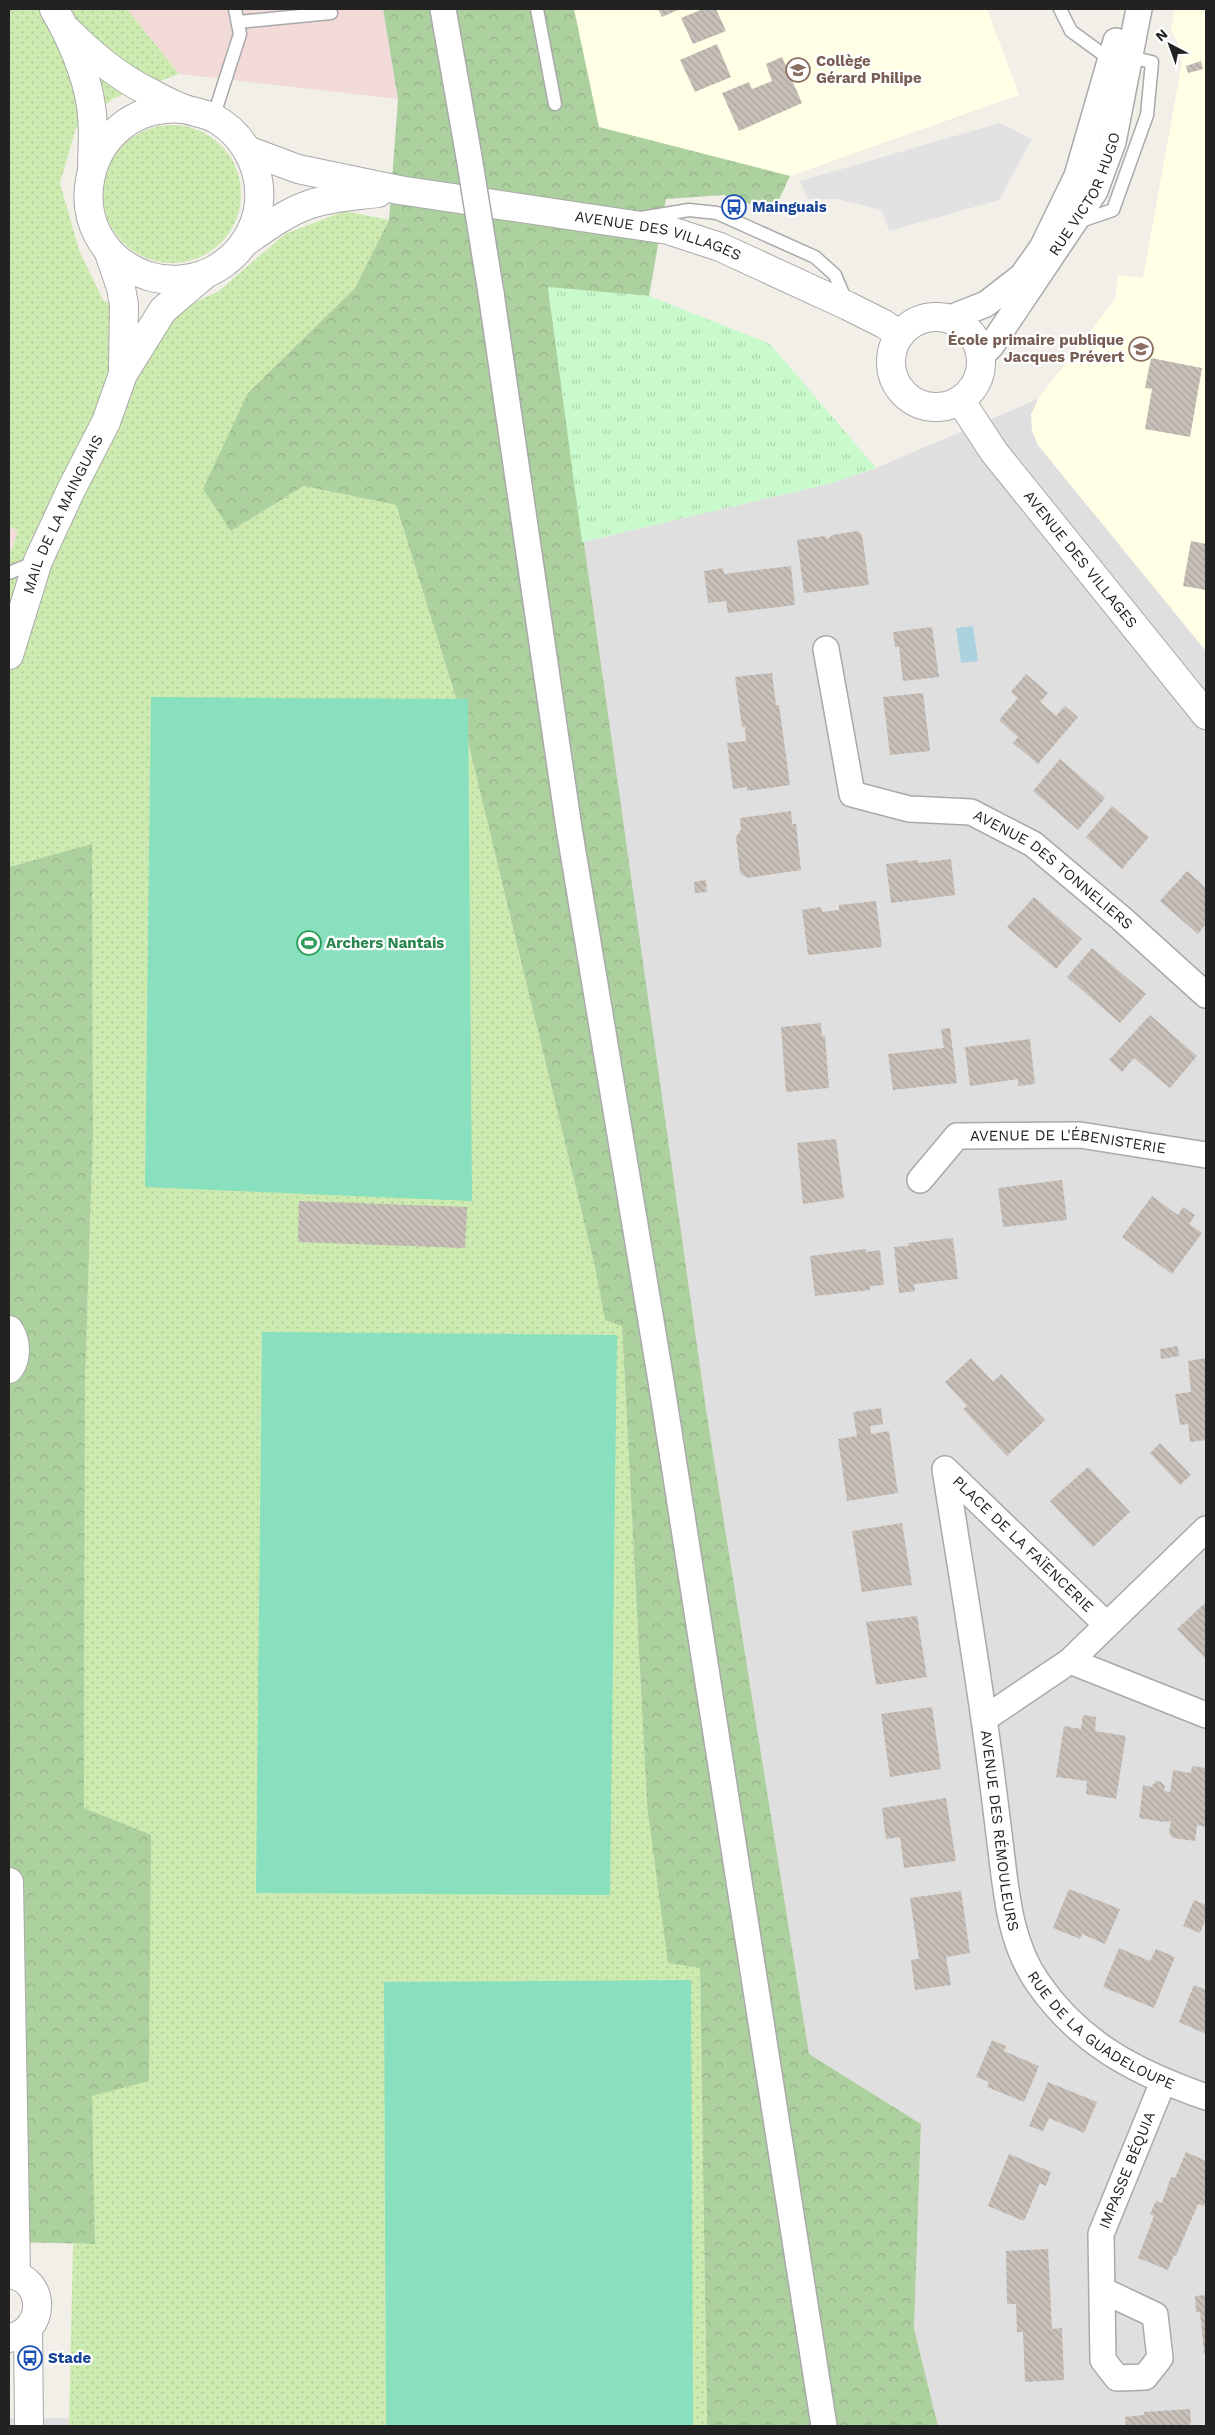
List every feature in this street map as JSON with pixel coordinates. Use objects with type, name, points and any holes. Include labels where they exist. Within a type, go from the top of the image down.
[{"type":"street","points":[[443,9],[491,293],[569,828],[662,1391],[824,2426]]},
{"type":"street","name":"RUE VICTOR HUGO","points":[[980,357],[991,346],[1095,191],[1114,142],[1123,9]]},
{"type":"street","name":"RUE VICTOR HUGO","points":[[948,319],[986,304],[1022,276],[1042,248],[1077,176],[1139,9]]},
{"type":"street","points":[[60,20],[85,48],[127,79],[184,109],[213,118],[236,135],[248,150],[258,176],[259,205],[251,232],[228,261],[206,273],[178,280],[154,278],[129,268],[107,249],[93,223],[90,211],[88,188],[92,167],[91,104],[60,20]]},
{"type":"street","points":[[92,167],[108,140],[129,121],[152,111],[184,109]]},
{"type":"street","name":"AVENUE DES VILLAGES","points":[[248,150],[298,169],[400,190],[668,230],[720,247],[848,306],[884,324],[900,335]]},
{"type":"street","name":"AVENUE DES VILLAGES","points":[[244,243],[269,226],[307,205],[335,198],[400,190]]},
{"type":"street","name":"MAIL DE LA MAINGUAIS","points":[[107,249],[121,288],[124,305],[123,374]]},
{"type":"street","name":"MAIL DE LA MAINGUAIS","points":[[9,655],[38,562],[71,490],[106,422],[123,374],[163,310],[206,273]]},
{"type":"street","points":[[935,317],[948,319],[960,324],[975,339],[980,357],[978,376],[971,390],[960,400],[945,406],[929,406],[915,402],[902,392],[894,379],[891,364],[893,349],[900,335],[922,319],[935,317]]},
{"type":"street","name":"AVENUE DES VILLAGES","points":[[960,400],[994,452],[1206,715]]},
{"type":"street","name":"AVENUE DES TONNELIERS","points":[[826,649],[852,794],[909,809],[971,812],[1033,844],[1122,919],[1206,995]]},
{"type":"street","name":"AVENUE DE L'ÉBENISTERIE","points":[[920,1180],[957,1136],[1080,1135],[1206,1155]]},
{"type":"street","points":[[9,1330],[15,1344],[15,1355],[9,1369]]},
{"type":"street","name":"PLACE DE LA FAÏENCERIE","points":[[945,1468],[1107,1625],[1070,1661],[984,1719],[945,1468]]},
{"type":"street","points":[[1107,1625],[1206,1529]]},
{"type":"street","points":[[1070,1661],[1206,1715]]},
{"type":"street","name":"AVENUE DES RÉMOULEURS","points":[[984,1719],[1006,1883],[1016,1942]]},
{"type":"street","points":[[9,1882],[12,2274],[28,2283],[37,2296],[37,2313],[18,2334],[29,2426]]},
{"type":"street","name":"RUE DE LA GUADELOUPE","points":[[1016,1942],[1037,1982],[1074,2026],[1119,2060],[1163,2082],[1206,2097]]},
{"type":"street","name":"IMPASSE BÉQUIA","points":[[1102,2290],[1101,2234],[1163,2082]]},
{"type":"lane","points":[[213,118],[240,34],[235,9]]},
{"type":"lane","points":[[536,9],[555,104]]},
{"type":"lane","points":[[1060,9],[1071,32],[1120,59]]},
{"type":"lane","points":[[238,22],[331,13]]},
{"type":"lane","points":[[9,572],[38,562]]},
{"type":"shaded area","points":[[127,9],[383,9],[398,99],[179,74]]},
{"type":"shaded area","name":"Collège Gérard Philipe","points":[[574,9],[987,9],[1019,95],[790,176],[598,127]]},
{"type":"shaded area","name":"École primaire publique Jacques Prévert","points":[[1175,9],[1206,9],[1206,651],[1038,445],[1032,431],[1031,415],[1038,399],[1115,299],[1118,275],[1143,278],[1182,62],[1177,41],[1171,31]]},
{"type":"shaded area","points":[[1000,123],[1032,139],[999,200],[889,231],[882,210],[837,199],[808,199],[800,181]]},
{"type":"shaded area","points":[[1038,399],[1031,415],[1038,445],[1206,651],[1206,2426],[938,2426],[914,2329],[921,2124],[809,2054],[706,1409],[582,542],[832,483],[876,468]]},
{"type":"shaded area","points":[[9,526],[18,531],[9,558]]},
{"type":"shaded area","points":[[69,2418],[69,2426],[9,2426],[9,2419]]},
{"type":"green space","points":[[9,9],[127,9],[179,74],[114,98],[76,128],[60,183],[79,250],[103,300],[141,321],[190,305],[219,291],[285,234],[345,211],[389,220],[355,288],[248,393],[231,531],[304,486],[396,505],[462,717],[595,1267],[605,1319],[622,1326],[647,1805],[700,1967],[707,2426],[69,2426],[73,2244],[95,2244],[84,1808],[85,1382],[93,1132],[92,845],[9,867],[9,558],[18,531],[9,526]]},
{"type":"green space","points":[[383,9],[574,9],[599,127],[790,176],[773,212],[724,195],[666,199],[649,296],[548,288],[706,1409],[809,2054],[921,2124],[914,2329],[938,2426],[707,2426],[700,1968],[668,1963],[647,1805],[622,1326],[605,1320],[595,1267],[462,717],[396,505],[304,486],[231,531],[203,489],[248,393],[355,288],[389,220],[398,99]]},
{"type":"green space","points":[[172,125],[186,126],[199,130],[211,136],[221,145],[230,155],[236,167],[240,180],[240,208],[236,221],[230,233],[221,243],[211,252],[199,258],[186,262],[172,263],[158,262],[145,258],[133,252],[123,243],[114,233],[108,221],[104,208],[103,194],[104,180],[108,167],[114,155],[123,145],[133,136],[145,130],[158,126]]},
{"type":"green space","points":[[548,287],[649,296],[770,344],[876,468],[832,483],[582,542]]},
{"type":"green space","name":"Archers Nantais","points":[[151,697],[468,699],[472,1201],[145,1187]]},
{"type":"green space","points":[[92,844],[93,1132],[85,1382],[84,1808],[151,1835],[149,2081],[92,2096],[95,2244],[9,2242],[9,867]]},
{"type":"green space","points":[[262,1332],[617,1335],[610,1895],[256,1893]]},
{"type":"green space","points":[[691,1980],[693,2426],[386,2426],[384,1982]]},
{"type":"water","points":[[973,626],[978,661],[961,663],[956,628]]},
{"type":"building","points":[[658,9],[680,9],[662,17]]},
{"type":"building","points":[[703,9],[716,9],[726,31],[693,44],[681,18]]},
{"type":"building","points":[[717,44],[731,77],[695,92],[680,60]]},
{"type":"building","points":[[782,57],[802,103],[739,131],[722,93],[749,82],[752,89],[772,81],[766,64]]},
{"type":"building","points":[[1201,61],[1203,69],[1188,73],[1186,66]]},
{"type":"building","points":[[1151,358],[1202,368],[1190,437],[1145,429],[1152,389],[1145,388]]},
{"type":"building","points":[[858,531],[862,535],[869,585],[804,593],[797,540],[824,536],[828,539],[832,535]]},
{"type":"building","points":[[1191,541],[1206,544],[1206,590],[1183,586]]},
{"type":"building","points":[[791,566],[795,605],[728,613],[726,601],[708,603],[704,571],[723,568],[724,574]]},
{"type":"building","points":[[932,627],[939,677],[903,681],[899,647],[895,647],[893,632]]},
{"type":"building","points":[[772,673],[776,705],[779,705],[790,785],[747,791],[747,787],[733,789],[727,743],[746,741],[745,727],[742,727],[735,677]]},
{"type":"building","points":[[1026,674],[1048,693],[1040,702],[1056,716],[1065,706],[1078,717],[1038,764],[1013,743],[1018,737],[999,720],[1018,698],[1011,692]]},
{"type":"building","points":[[923,693],[930,751],[890,755],[883,697]]},
{"type":"building","points":[[1060,759],[1105,798],[1078,830],[1033,791]]},
{"type":"building","points":[[1112,806],[1149,837],[1122,869],[1086,837]]},
{"type":"building","points":[[791,811],[792,824],[796,824],[801,870],[747,878],[740,873],[736,837],[741,830],[740,818]]},
{"type":"building","points":[[951,859],[955,895],[891,903],[886,864],[918,860],[918,863]]},
{"type":"building","points":[[1187,871],[1206,888],[1206,924],[1198,934],[1160,901]]},
{"type":"building","points":[[706,880],[707,892],[695,893],[694,882]]},
{"type":"building","points":[[1034,897],[1082,939],[1056,969],[1007,927]]},
{"type":"building","points":[[876,901],[882,947],[808,955],[802,910],[821,907],[822,912],[839,910],[839,905]]},
{"type":"building","points":[[1092,948],[1146,994],[1120,1023],[1067,977]]},
{"type":"building","points":[[1150,1015],[1197,1056],[1170,1088],[1134,1058],[1122,1072],[1109,1060]]},
{"type":"building","points":[[821,1023],[822,1036],[825,1036],[829,1088],[786,1092],[781,1027]]},
{"type":"building","points":[[950,1028],[957,1083],[893,1090],[888,1054],[944,1048],[941,1029]]},
{"type":"building","points":[[1030,1039],[1035,1084],[1018,1086],[1018,1079],[970,1086],[965,1047]]},
{"type":"building","points":[[836,1139],[844,1198],[803,1204],[797,1143]]},
{"type":"building","points":[[1062,1180],[1067,1220],[1003,1227],[998,1188]]},
{"type":"building","points":[[1152,1196],[1178,1215],[1183,1207],[1195,1215],[1189,1224],[1202,1233],[1172,1274],[1122,1237]]},
{"type":"building","points":[[299,1201],[467,1207],[465,1248],[298,1242]]},
{"type":"building","points":[[953,1238],[958,1279],[914,1284],[915,1291],[899,1293],[894,1247],[909,1246],[908,1243]]},
{"type":"building","points":[[866,1249],[866,1252],[880,1250],[884,1285],[870,1286],[870,1290],[815,1296],[810,1256]]},
{"type":"building","points":[[1178,1346],[1179,1356],[1161,1359],[1160,1349]]},
{"type":"building","points":[[971,1358],[993,1382],[1001,1374],[1045,1420],[1007,1456],[963,1409],[967,1406],[945,1382]]},
{"type":"building","points":[[1206,1358],[1206,1440],[1190,1442],[1188,1424],[1180,1425],[1175,1394],[1191,1392],[1188,1361]]},
{"type":"building","points":[[881,1408],[883,1424],[870,1426],[871,1434],[889,1431],[898,1493],[847,1501],[838,1439],[857,1436],[853,1412]]},
{"type":"building","points":[[1160,1443],[1191,1475],[1180,1485],[1150,1453]]},
{"type":"building","points":[[1088,1467],[1130,1512],[1093,1547],[1050,1501]]},
{"type":"building","points":[[902,1523],[912,1585],[862,1592],[852,1531]]},
{"type":"building","points":[[1206,1602],[1206,1659],[1177,1629]]},
{"type":"building","points":[[917,1616],[927,1677],[876,1685],[866,1622]]},
{"type":"building","points":[[932,1707],[941,1769],[890,1777],[881,1714]]},
{"type":"building","points":[[1083,1715],[1096,1717],[1095,1731],[1126,1736],[1116,1799],[1086,1794],[1087,1781],[1056,1777],[1064,1726],[1081,1729]]},
{"type":"building","points":[[1192,1766],[1206,1768],[1206,1827],[1197,1825],[1195,1841],[1173,1838],[1169,1833],[1171,1821],[1164,1822],[1139,1818],[1143,1785],[1151,1787],[1156,1781],[1161,1782],[1165,1786],[1164,1791],[1170,1792],[1173,1770],[1191,1773]]},
{"type":"building","points":[[946,1798],[956,1861],[904,1868],[900,1837],[886,1839],[882,1808]]},
{"type":"building","points":[[1069,1889],[1120,1909],[1105,1944],[1082,1934],[1080,1939],[1053,1928]]},
{"type":"building","points":[[961,1891],[970,1953],[946,1957],[951,1985],[915,1990],[911,1960],[919,1959],[910,1898]]},
{"type":"building","points":[[1194,1900],[1206,1905],[1206,1918],[1200,1933],[1183,1926]]},
{"type":"building","points":[[1119,1948],[1150,1961],[1156,1949],[1175,1957],[1154,2008],[1103,1987]]},
{"type":"building","points":[[1194,1985],[1206,1990],[1206,2034],[1179,2022]]},
{"type":"building","points":[[992,2040],[1006,2046],[1004,2051],[1039,2066],[1024,2102],[987,2087],[989,2082],[976,2077]]},
{"type":"building","points":[[1048,2082],[1097,2102],[1084,2133],[1049,2118],[1043,2131],[1029,2126]]},
{"type":"building","points":[[1186,2152],[1206,2161],[1206,2200],[1204,2206],[1198,2204],[1168,2270],[1138,2258],[1154,2216],[1150,2214],[1156,2201],[1162,2203],[1171,2177],[1175,2178]]},
{"type":"building","points":[[1009,2154],[1051,2172],[1046,2186],[1040,2183],[1024,2221],[988,2206]]},
{"type":"building","points":[[1048,2249],[1052,2329],[1062,2328],[1064,2380],[1025,2382],[1023,2332],[1017,2332],[1016,2304],[1007,2304],[1006,2251]]},
{"type":"building","points":[[1206,2295],[1206,2353],[1204,2353],[1200,2312],[1196,2312],[1195,2296]]},
{"type":"building","points":[[1190,2409],[1191,2426],[1126,2426],[1125,2417],[1144,2415],[1144,2412]]},
{"type":"place","name":"Collège Gérard Philipe","points":[[798,70]]},
{"type":"place","name":"Mainguais","points":[[734,207]]},
{"type":"place","name":"École primaire publique Jacques Prévert","points":[[1141,349]]},
{"type":"place","name":"Archers Nantais","points":[[309,943]]},
{"type":"place","name":"Stade","points":[[30,2358]]}]
